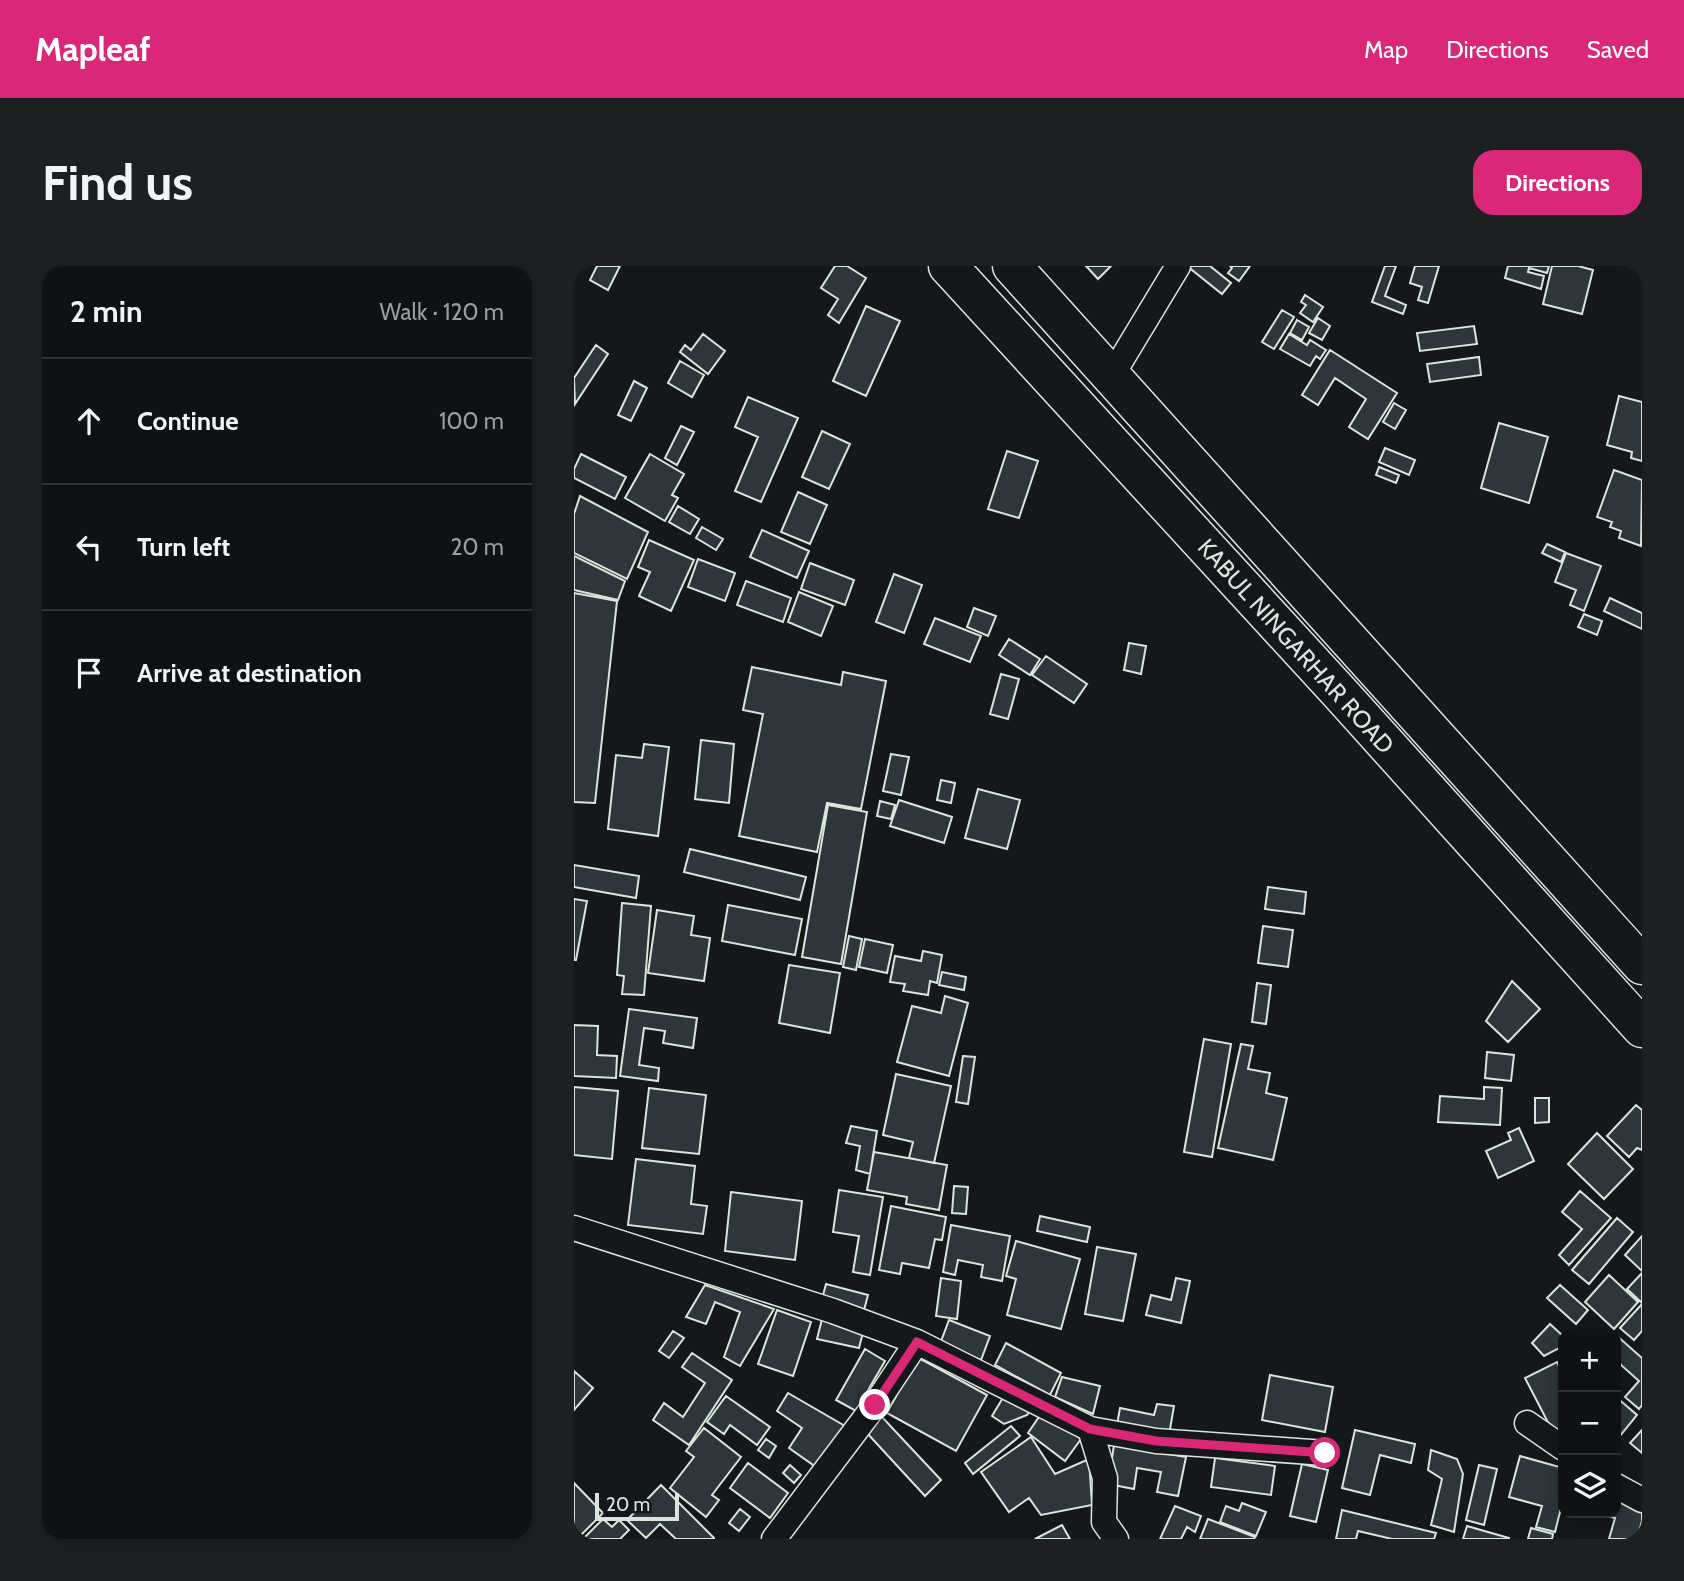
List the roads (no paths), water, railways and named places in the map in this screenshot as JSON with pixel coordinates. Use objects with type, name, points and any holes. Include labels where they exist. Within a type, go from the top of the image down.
[{"type":"highway","name":"KABUL NINGARHAR ROAD","points":[[948,266],[1340,693],[1642,1028]]},
{"type":"highway","name":"KABUL NINGARHAR ROAD","points":[[1012,266],[1642,965]]},
{"type":"street","points":[[1111,377],[1178,266]]},
{"type":"street","points":[[574,1228],[833,1311],[917,1342],[1090,1429],[1156,1441],[1325,1453]]},
{"type":"street","points":[[774,1539],[875,1405],[917,1342]]},
{"type":"street","points":[[1527,1423],[1558,1445]]},
{"type":"street","points":[[1090,1429],[1105,1478],[1104,1522],[1116,1539]]},
{"type":"street","points":[[1621,1489],[1642,1500]]}]
